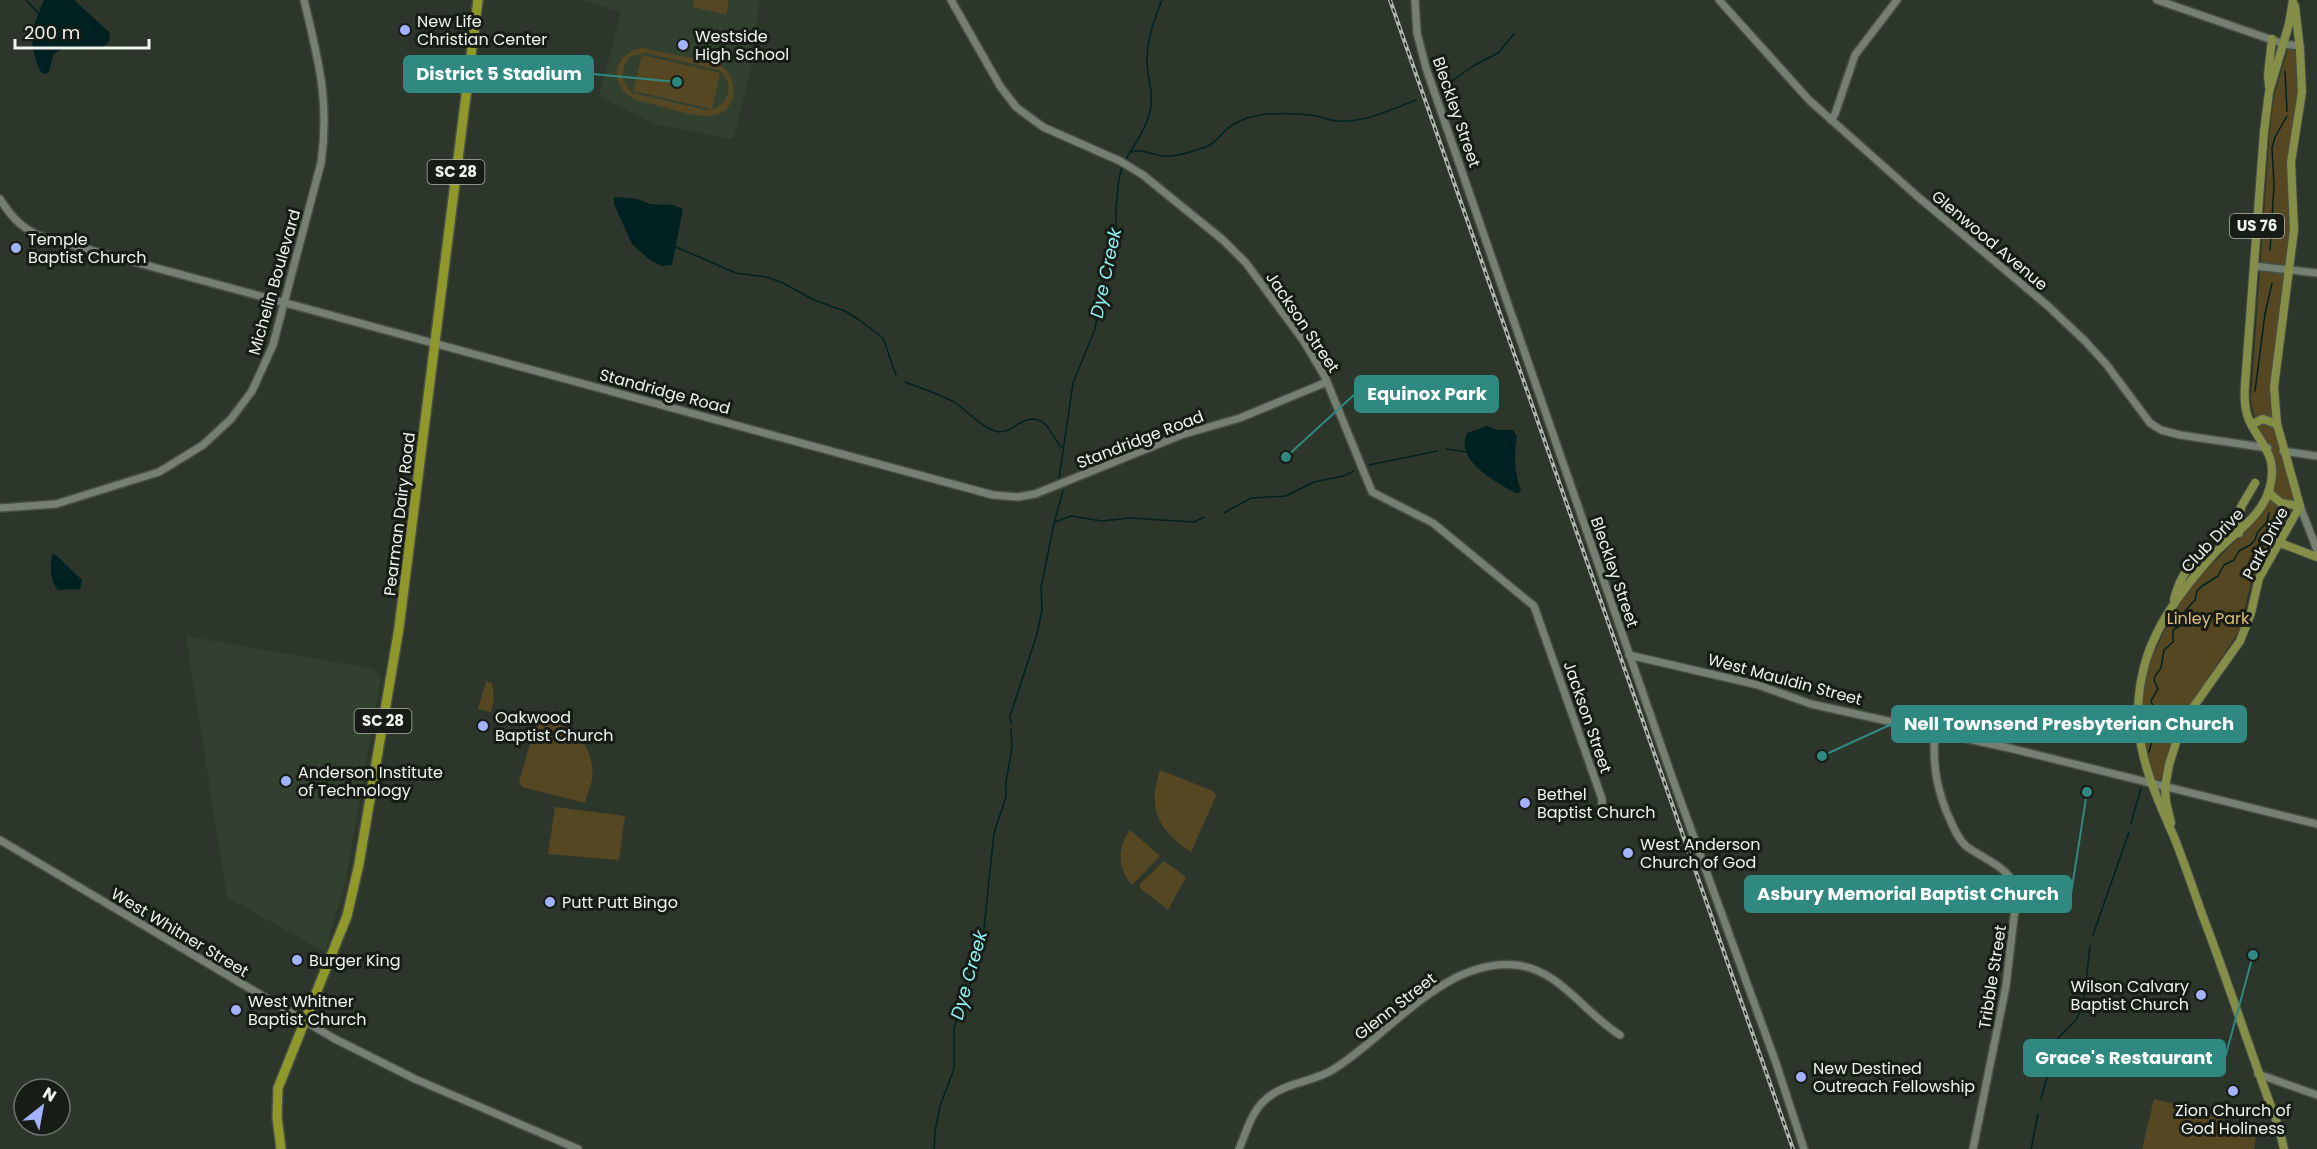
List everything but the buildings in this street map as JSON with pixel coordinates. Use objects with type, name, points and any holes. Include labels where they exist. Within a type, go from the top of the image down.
[{"type":"highway","name":"Pearman Dairy Road","points":[[304,1022],[339,940],[354,888],[399,628],[478,0]]},
{"type":"highway","name":"SC 28","points":[[281,1149],[277,1117],[278,1088],[304,1022]]},
{"type":"main road","name":"US 76","points":[[2269,489],[2271,466],[2268,448],[2252,424],[2244,404],[2264,132],[2270,92],[2284,44],[2293,0]]},
{"type":"main road","name":"US 76","points":[[2293,0],[2300,46],[2302,92],[2291,165],[2294,211],[2274,387],[2277,424],[2300,506]]},
{"type":"main road","points":[[2270,92],[2268,75],[2272,39]]},
{"type":"main road","points":[[2252,424],[2264,419],[2277,424]]},
{"type":"main road","points":[[2239,533],[2241,507],[2255,483]]},
{"type":"main road","points":[[2269,489],[2281,503],[2300,506]]},
{"type":"main road","name":"Club Drive","points":[[2174,838],[2150,783],[2140,742],[2137,710],[2144,668],[2171,608],[2214,553],[2239,533],[2257,513],[2269,489]]},
{"type":"main road","name":"Park Drive","points":[[2165,787],[2169,765],[2185,721],[2240,641],[2249,619],[2259,578],[2300,506]]},
{"type":"main road","points":[[2280,543],[2317,557]]},
{"type":"main road","points":[[2165,787],[2174,838],[2284,1149]]},
{"type":"street","name":"Michelin Boulevard","points":[[0,508],[35,507],[86,496],[159,472],[203,445],[231,419],[252,391],[267,360],[285,303],[321,162],[326,118],[321,72],[304,0]]},
{"type":"street","name":"Jackson Street","points":[[951,0],[1000,86],[1016,107],[1043,127],[1132,168],[1194,215],[1240,256],[1302,340],[1327,382],[1372,492],[1433,523],[1534,606],[1602,799],[1602,807]]},
{"type":"street","name":"Bleckley Street","points":[[1415,0],[1417,33],[1426,68],[1629,655],[1776,1063],[1804,1149]]},
{"type":"street","name":"Glenwood Avenue","points":[[1719,0],[1797,89],[1917,196],[2048,306],[2106,364],[2150,423],[2161,430],[2180,435],[2268,448]]},
{"type":"street","points":[[1831,120],[1855,55],[1897,0]]},
{"type":"street","points":[[2157,0],[2284,44],[2300,46]]},
{"type":"street","name":"Standridge Road","points":[[0,199],[17,222],[28,231],[40,236],[967,488],[1005,496],[1035,494],[1181,435],[1240,418],[1327,382]]},
{"type":"street","points":[[2254,266],[2317,273]]},
{"type":"street","points":[[2283,451],[2317,456]]},
{"type":"street","points":[[2300,506],[2317,549]]},
{"type":"street","name":"West Mauldin Street","points":[[1629,655],[1747,682],[1811,704],[1935,731],[2317,824]]},
{"type":"street","name":"Tribble Street","points":[[1935,731],[1934,774],[1957,835],[1965,845],[2005,870],[2013,880],[2017,891],[2006,986],[1973,1149]]},
{"type":"street","name":"West Whitner Street","points":[[0,840],[304,1022],[415,1079],[578,1149]]},
{"type":"street","name":"Glenn Street","points":[[1239,1149],[1251,1119],[1264,1100],[1289,1086],[1332,1071],[1433,990],[1487,967],[1515,965],[1535,969],[1547,975],[1620,1035]]},
{"type":"street","points":[[2258,1074],[2317,1095]]},
{"type":"shaded area","name":"Westside High School","points":[[581,0],[760,0],[749,78],[733,139],[657,125],[599,96],[621,12]]},
{"type":"shaded area","name":"Anderson Institute of Technology","points":[[186,636],[374,669],[381,678],[345,883],[325,952],[227,897]]},
{"type":"green space","points":[[694,0],[729,0],[726,15],[693,7]]},
{"type":"green space","points":[[641,48],[716,63],[730,75],[733,84],[733,93],[727,109],[719,114],[701,116],[636,100],[621,87],[617,72],[619,64],[631,52]],"holes":[[[646,53],[719,70],[725,76],[729,89],[725,101],[714,109],[706,110],[632,93],[626,86],[622,74],[631,56]]]},
{"type":"green space","points":[[2288,49],[2295,51],[2298,103],[2287,157],[2292,212],[2271,378],[2273,416],[2255,418],[2251,400],[2270,128],[2274,96]]},
{"type":"green space","points":[[642,55],[720,73],[712,109],[633,91]]},
{"type":"green space","points":[[2261,423],[2274,426],[2292,490],[2293,498],[2289,502],[2272,491],[2272,456],[2256,425]]},
{"type":"green space","name":"Linley Park","points":[[2271,498],[2279,505],[2290,509],[2288,519],[2251,582],[2239,631],[2175,728],[2161,779],[2158,780],[2154,778],[2148,756],[2142,716],[2143,697],[2151,660],[2185,593],[2242,534]]},
{"type":"green space","points":[[486,681],[492,683],[494,700],[491,712],[478,709]]},
{"type":"green space","points":[[537,720],[560,725],[570,730],[585,745],[592,766],[591,782],[585,803],[522,787],[519,782]]},
{"type":"green space","points":[[1160,770],[1213,791],[1216,796],[1191,852],[1170,835],[1158,817],[1155,796]]},
{"type":"green space","points":[[555,807],[625,816],[619,860],[548,854]]},
{"type":"green space","points":[[1130,830],[1160,856],[1132,885],[1124,872],[1120,858],[1123,844]]},
{"type":"green space","points":[[1164,861],[1186,877],[1168,910],[1140,888],[1140,884]]},
{"type":"green space","points":[[2154,1099],[2184,1106],[2257,1132],[2254,1149],[2142,1149]]},
{"type":"water","points":[[44,0],[74,0],[109,32],[110,40],[105,46],[97,49],[58,51],[53,57],[48,73],[43,74],[37,63],[32,33]]},
{"type":"water","points":[[614,197],[637,199],[650,204],[673,205],[683,209],[672,265],[662,266],[650,260],[632,244],[614,204]]},
{"type":"water","points":[[1487,426],[1497,430],[1513,430],[1517,437],[1515,464],[1521,490],[1519,493],[1515,493],[1488,476],[1472,462],[1467,453],[1465,443],[1467,433]]},
{"type":"water","points":[[52,554],[56,555],[82,580],[80,589],[58,590],[55,587],[51,568]]},
{"type":"waterway","points":[[26,0],[39,14]]},
{"type":"waterway","name":"Dye Creek","points":[[1125,161],[1143,131],[1150,111],[1148,48],[1153,23],[1162,0]]},
{"type":"waterway","points":[[1445,86],[1473,66],[1498,53],[1514,34]]},
{"type":"waterway","points":[[2285,71],[2287,111]]},
{"type":"waterway","points":[[1131,152],[1143,151],[1167,156],[1190,152],[1209,145],[1234,124],[1260,115],[1298,114],[1347,121],[1377,115],[1416,100]]},
{"type":"waterway","points":[[2270,250],[2274,185],[2272,148],[2275,137],[2287,116]]},
{"type":"waterway","name":"Dye Creek","points":[[1059,479],[1073,383],[1095,329],[1105,267],[1116,237],[1116,208],[1119,178],[1123,165]]},
{"type":"waterway","points":[[676,247],[736,273],[766,277],[781,282],[814,300],[845,311],[883,338],[896,375]]},
{"type":"waterway","points":[[2255,391],[2265,314],[2272,283]]},
{"type":"waterway","points":[[905,382],[952,401],[980,423],[995,431],[1005,431],[1028,419],[1039,420],[1047,426],[1062,447]]},
{"type":"waterway","points":[[1446,449],[1467,452]]},
{"type":"waterway","points":[[1369,465],[1437,451]]},
{"type":"waterway","points":[[1224,513],[1251,498],[1286,496],[1314,482],[1343,476],[1354,471]]},
{"type":"waterway","name":"Dye Creek","points":[[1011,724],[1010,716],[1037,634],[1042,610],[1041,588],[1063,491]]},
{"type":"waterway","points":[[2149,752],[2154,731],[2151,720],[2154,709],[2151,701],[2158,689],[2154,680],[2161,668],[2164,650],[2173,642],[2173,630],[2181,625],[2185,611],[2195,600],[2197,591],[2218,576],[2224,565],[2234,560],[2239,551],[2255,540],[2257,533],[2267,522],[2269,513]]},
{"type":"waterway","points":[[1055,522],[1071,516],[1102,521],[1130,518],[1194,522],[1204,517]]},
{"type":"waterway","name":"Dye Creek","points":[[934,1149],[940,1106],[954,1069],[954,1028],[974,975],[983,938],[994,833],[1006,797],[1012,747],[1011,729]]},
{"type":"waterway","points":[[2131,823],[2141,788]]},
{"type":"waterway","points":[[2093,935],[2129,832]]},
{"type":"waterway","points":[[2041,1099],[2058,1038],[2076,1020],[2083,1006],[2090,946]]},
{"type":"waterway","points":[[2031,1149],[2038,1114]]},
{"type":"railway","points":[[1390,0],[1793,1149]]},
{"type":"place","name":"New Life Christian Center","points":[[405,30]]},
{"type":"place","name":"Westside High School","points":[[683,45]]},
{"type":"place","name":"District 5 Stadium","points":[[677,82]]},
{"type":"place","name":"Temple Baptist Church","points":[[16,248]]},
{"type":"place","name":"Equinox Park","points":[[1286,457]]},
{"type":"place","name":"Oakwood Baptist Church","points":[[483,726]]},
{"type":"place","name":"Nell Townsend Presbyterian Church","points":[[1822,756]]},
{"type":"place","name":"Anderson Institute of Technology","points":[[286,781]]},
{"type":"place","name":"Asbury Memorial Baptist Church","points":[[2087,792]]},
{"type":"place","name":"Bethel Baptist Church","points":[[1525,803]]},
{"type":"place","name":"West Anderson Church of God","points":[[1628,853]]},
{"type":"place","name":"Putt Putt Bingo","points":[[550,902]]},
{"type":"place","name":"Grace's Restaurant","points":[[2253,955]]},
{"type":"place","name":"Burger King","points":[[297,960]]},
{"type":"place","name":"Wilson Calvary Baptist Church","points":[[2201,995]]},
{"type":"place","name":"West Whitner Baptist Church","points":[[236,1010]]},
{"type":"place","name":"New Destined Outreach Fellowship","points":[[1801,1077]]},
{"type":"place","name":"Zion Church of God Holiness","points":[[2233,1091]]}]
